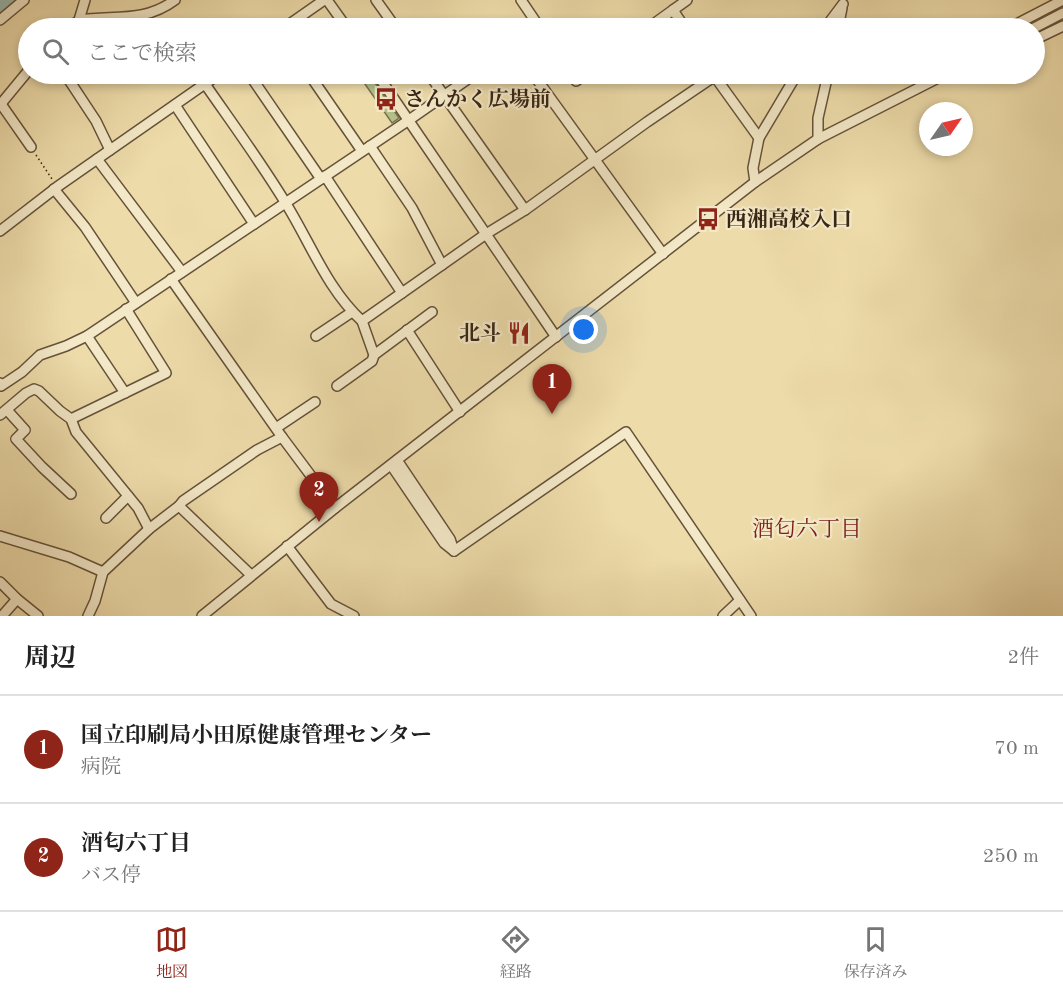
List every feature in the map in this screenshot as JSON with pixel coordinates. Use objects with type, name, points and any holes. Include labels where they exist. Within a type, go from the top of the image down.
[{"type":"street","points":[[0,20],[24,0]]},
{"type":"street","points":[[80,18],[85,0]]},
{"type":"street","points":[[110,18],[141,16],[154,12],[175,0]]},
{"type":"street","points":[[299,18],[326,0],[340,18]]},
{"type":"street","points":[[376,0],[389,18]]},
{"type":"street","points":[[521,0],[533,18]]},
{"type":"street","points":[[662,18],[687,0]]},
{"type":"street","points":[[1028,18],[1063,0]]},
{"type":"street","points":[[832,18],[843,2]]},
{"type":"street","points":[[839,18],[843,2]]},
{"type":"street","points":[[673,10],[678,18]]},
{"type":"street","points":[[1045,22],[1063,13]]},
{"type":"street","points":[[1045,35],[1063,26]]},
{"type":"street","points":[[18,82],[0,104],[31,147]]},
{"type":"street","points":[[72,84],[96,121],[110,150]]},
{"type":"street","points":[[0,231],[56,188],[205,84],[286,202],[334,288],[352,312],[362,321],[374,355]]},
{"type":"street","points":[[256,84],[402,293]]},
{"type":"street","points":[[317,84],[412,208],[442,265]]},
{"type":"street","points":[[384,84],[556,337]]},
{"type":"street","points":[[436,84],[525,210]]},
{"type":"street","points":[[0,385],[22,372],[40,355],[87,336],[460,84]]},
{"type":"street","points":[[540,84],[663,254]]},
{"type":"street","points":[[362,321],[486,234],[525,210],[701,84]]},
{"type":"street","points":[[720,84],[759,138]]},
{"type":"street","points":[[755,182],[753,168],[759,138],[791,84]]},
{"type":"street","points":[[818,139],[818,118],[826,84]]},
{"type":"street","points":[[202,616],[335,508],[755,182],[818,139],[926,84]]},
{"type":"street","points":[[175,105],[254,224]]},
{"type":"street","points":[[97,159],[183,272]]},
{"type":"street","points":[[56,188],[136,303]]},
{"type":"street","points":[[171,279],[335,508]]},
{"type":"street","points":[[71,419],[166,373],[126,309]]},
{"type":"street","points":[[316,336],[352,312]]},
{"type":"street","points":[[337,386],[432,312]]},
{"type":"street","points":[[407,330],[460,412]]},
{"type":"street","points":[[87,336],[124,393]]},
{"type":"street","points":[[71,494],[16,440],[25,430],[4,412],[34,389],[71,419],[76,432],[138,508],[149,529]]},
{"type":"street","points":[[276,428],[315,402]]},
{"type":"street","points":[[394,463],[444,543],[454,551],[626,432],[751,616]]},
{"type":"street","points":[[88,616],[103,572],[149,529],[183,501],[257,450],[282,437]]},
{"type":"street","points":[[106,518],[128,496]]},
{"type":"street","points":[[179,506],[251,575]]},
{"type":"street","points":[[0,536],[69,557],[103,572]]},
{"type":"street","points":[[287,546],[331,604],[348,615]]},
{"type":"street","points":[[0,582],[38,616]]},
{"type":"street","points":[[2,616],[17,599]]},
{"type":"street","points":[[723,616],[740,600]]},
{"type":"path","points":[[31,147],[56,188]]},
{"type":"green space","points":[[365,84],[376,84],[399,118],[392,123]]},
{"type":"waterway","points":[[0,9],[10,0]]},
{"type":"place","name":"さんかく広場前","points":[[386,99]]},
{"type":"place","name":"西湘高校入口","points":[[708,219]]},
{"type":"place","name":"北斗","points":[[519,333]]},
{"type":"place","name":"国立印刷局小田原健康管理センター","points":[[552,414]]},
{"type":"place","name":"酒匂六丁目","points":[[319,522]]},
{"type":"district","name":"酒匂六丁目","points":[[807,528]]}]
